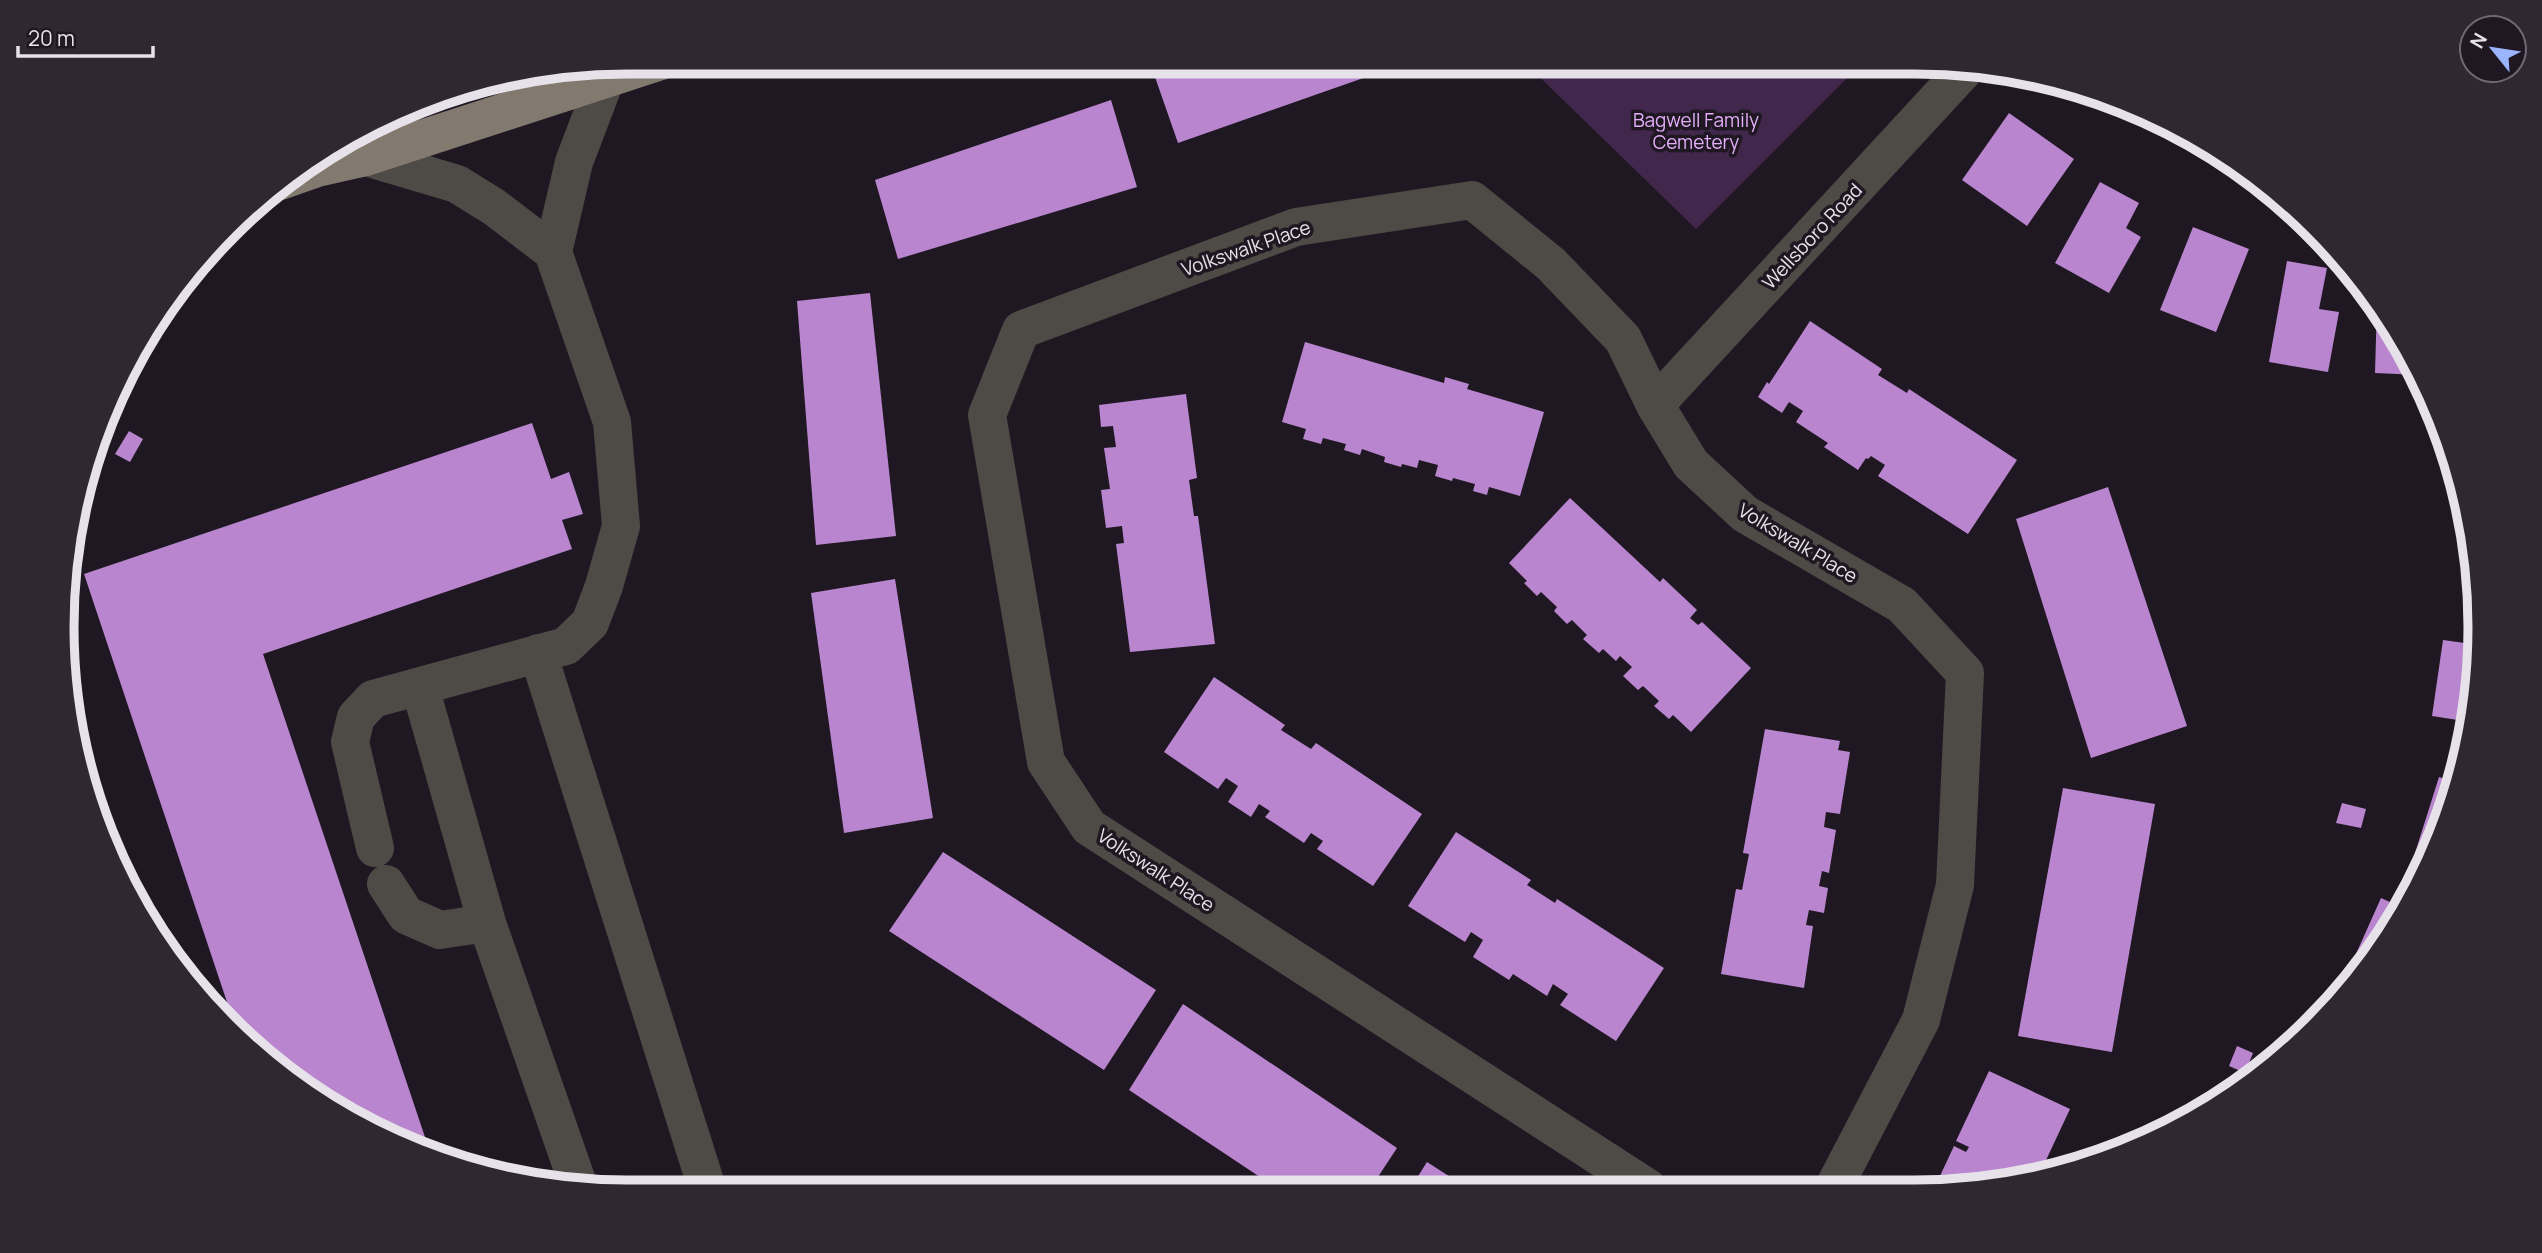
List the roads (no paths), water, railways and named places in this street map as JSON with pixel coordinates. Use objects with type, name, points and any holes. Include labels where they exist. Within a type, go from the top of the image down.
[{"type":"main road","points":[[318,168],[366,157],[619,74]]},
{"type":"street","name":"Wellsboro Road","points":[[1655,405],[1959,76]]},
{"type":"street","points":[[375,848],[350,742],[356,717],[373,699],[566,646],[590,623],[604,586],[621,526],[612,422],[553,252],[574,162],[607,78]]},
{"type":"street","points":[[366,157],[457,184],[494,206],[553,252]]},
{"type":"street","name":"Volkswalk Place","points":[[1636,1180],[1089,827],[1046,762],[988,415],[1021,330],[1296,227],[1472,200],[1551,264],[1623,339],[1655,405],[1691,464],[1745,514],[1902,605],[1965,673],[1955,885],[1921,1020],[1838,1180]]},
{"type":"street","points":[[538,653],[705,1180]]},
{"type":"street","points":[[420,687],[487,923],[575,1177]]},
{"type":"street","points":[[386,884],[406,915],[440,930],[487,923]]},
{"type":"park label","name":"Bagwell Family Cemetery","points":[[1696,131]]}]
